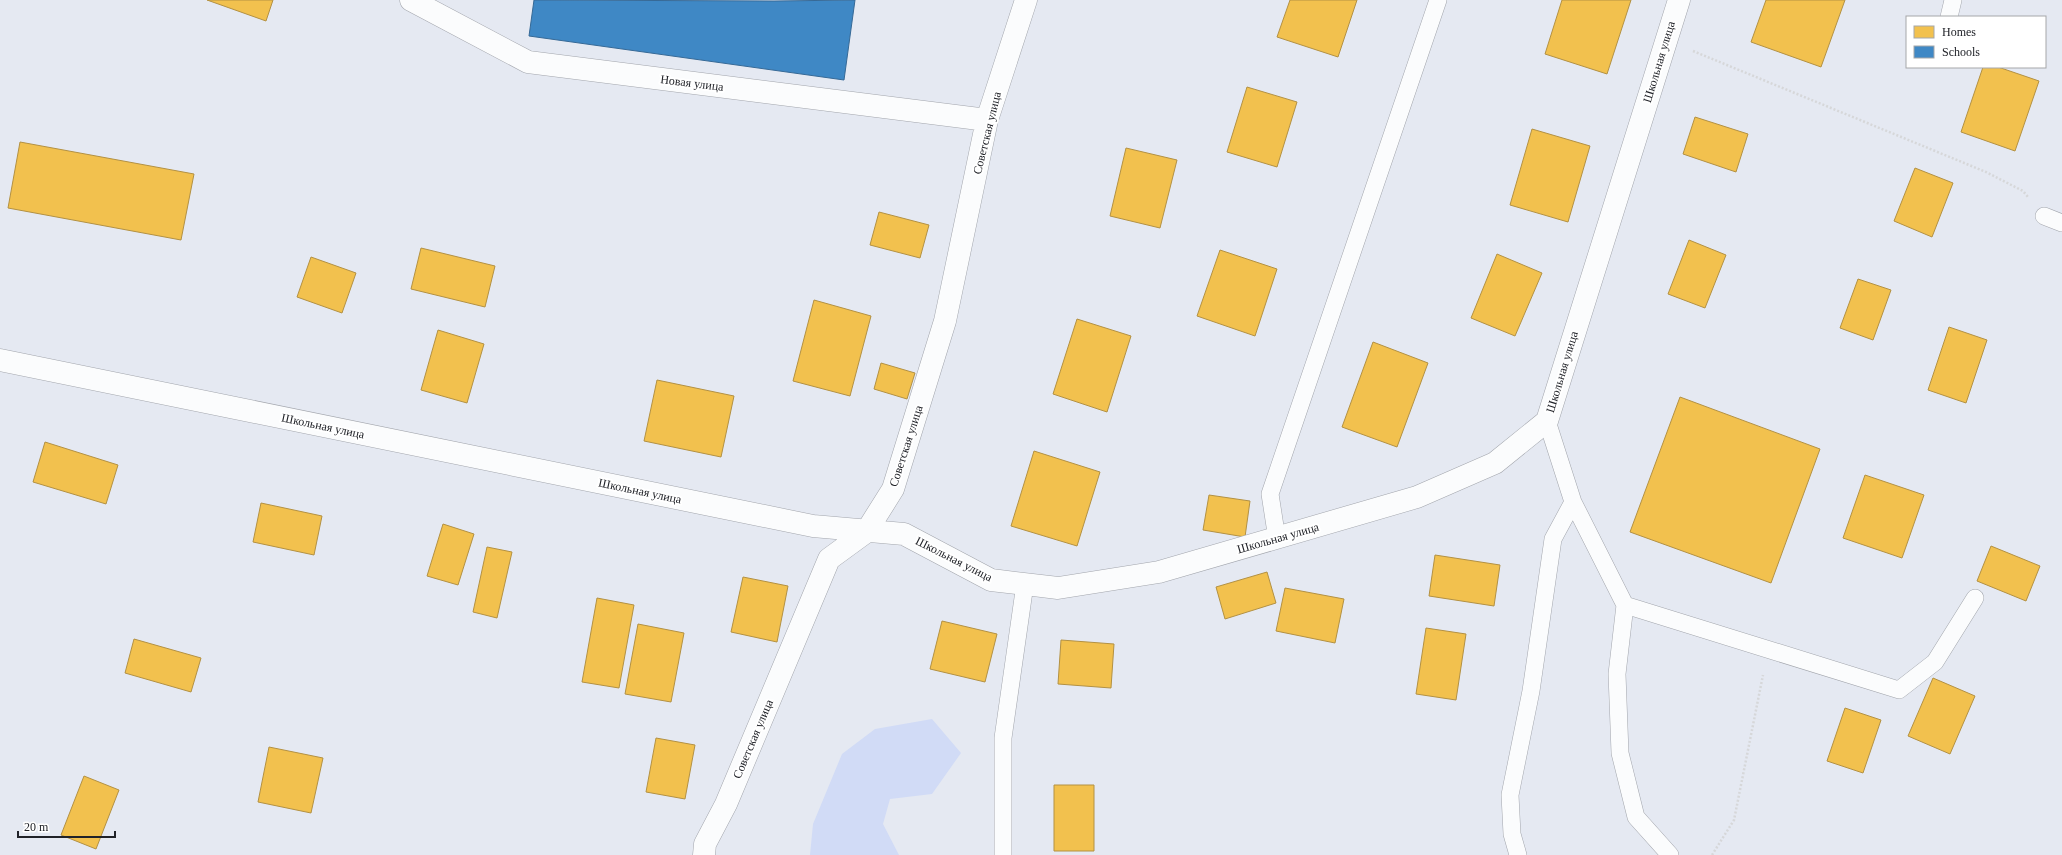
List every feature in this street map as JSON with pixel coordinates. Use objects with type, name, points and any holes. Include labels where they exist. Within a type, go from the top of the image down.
[{"type":"street","name":"Новая улица","points":[[411,0],[528,62],[987,120]]},
{"type":"street","name":"Советская улица","points":[[704,855],[705,844],[726,804],[829,559],[866,532],[893,489],[945,321],[987,120],[1026,0]]},
{"type":"street","name":"Школьная улица","points":[[0,360],[814,526],[866,532],[904,534],[991,580],[1058,588],[1159,572],[1277,539],[1417,497],[1495,463],[1547,421],[1679,0]]},
{"type":"lane","points":[[1277,539],[1270,494],[1438,0]]},
{"type":"lane","points":[[1949,16],[1953,0]]},
{"type":"lane","points":[[2044,216],[2062,223]]},
{"type":"lane","points":[[1547,421],[1573,502],[1625,605],[1617,674],[1620,753],[1636,817],[1670,855]]},
{"type":"lane","points":[[1518,855],[1512,834],[1510,795],[1530,691],[1553,539],[1573,502]]},
{"type":"lane","points":[[1003,855],[1003,738],[1025,584]]},
{"type":"lane","points":[[1625,605],[1899,690],[1934,662],[1975,598]]},
{"type":"path","points":[[1667,40],[1986,172],[2023,191],[2044,216]]},
{"type":"path","points":[[1712,855],[1734,820],[1758,703],[1767,649]]},
{"type":"shaded area","points":[[932,719],[961,753],[932,794],[890,799],[883,824],[899,855],[810,855],[813,824],[842,754],[875,729]]},
{"type":"building: Homes","points":[[207,0],[273,0],[266,21]]},
{"type":"building: Homes","points":[[1290,0],[1357,0],[1338,57],[1277,37]]},
{"type":"building: Homes","points":[[1562,0],[1631,0],[1607,74],[1545,54]]},
{"type":"building: Homes","points":[[1766,0],[1845,0],[1821,67],[1751,42]]},
{"type":"building: Homes","points":[[1983,68],[2001,68],[2039,81],[2015,151],[1961,132]]},
{"type":"building: Homes","points":[[1247,87],[1297,102],[1277,167],[1227,152]]},
{"type":"building: Homes","points":[[1695,117],[1748,134],[1736,172],[1683,154]]},
{"type":"building: Homes","points":[[1532,129],[1590,146],[1568,222],[1510,205]]},
{"type":"building: Homes","points":[[20,142],[194,174],[181,240],[8,208]]},
{"type":"building: Homes","points":[[1126,148],[1177,160],[1160,228],[1110,216]]},
{"type":"building: Homes","points":[[1915,168],[1953,183],[1932,237],[1894,221]]},
{"type":"building: Homes","points":[[879,212],[929,225],[920,258],[870,245]]},
{"type":"building: Homes","points":[[1689,240],[1726,255],[1705,308],[1668,294]]},
{"type":"building: Homes","points":[[421,248],[495,266],[485,307],[411,289]]},
{"type":"building: Homes","points":[[1220,250],[1277,269],[1255,336],[1197,316]]},
{"type":"building: Homes","points":[[1497,254],[1542,273],[1515,336],[1471,318]]},
{"type":"building: Homes","points":[[311,257],[356,273],[342,313],[297,297]]},
{"type":"building: Homes","points":[[1858,279],[1891,290],[1873,340],[1840,328]]},
{"type":"building: Homes","points":[[814,300],[871,316],[850,396],[793,381]]},
{"type":"building: Homes","points":[[1077,319],[1131,336],[1107,412],[1053,394]]},
{"type":"building: Homes","points":[[1949,327],[1987,340],[1966,403],[1928,390]]},
{"type":"building: Homes","points":[[438,330],[484,344],[467,403],[421,390]]},
{"type":"building: Homes","points":[[1373,342],[1428,363],[1397,447],[1342,427]]},
{"type":"building: Homes","points":[[881,363],[915,373],[907,399],[874,389]]},
{"type":"building: Homes","points":[[657,380],[734,396],[721,457],[644,441]]},
{"type":"building: Homes","points":[[1680,397],[1820,449],[1771,583],[1630,532]]},
{"type":"building: Homes","points":[[45,442],[118,465],[106,504],[33,482]]},
{"type":"building: Homes","points":[[1034,451],[1100,472],[1077,546],[1011,526]]},
{"type":"building: Homes","points":[[1865,475],[1924,495],[1902,558],[1843,538]]},
{"type":"building: Homes","points":[[1209,495],[1250,501],[1245,537],[1203,530]]},
{"type":"building: Homes","points":[[261,503],[322,516],[314,555],[253,542]]},
{"type":"building: Homes","points":[[443,524],[474,534],[458,585],[427,576]]},
{"type":"building: Homes","points":[[1991,546],[2040,566],[2026,601],[1977,581]]},
{"type":"building: Homes","points":[[487,547],[512,552],[497,618],[473,612]]},
{"type":"building: Homes","points":[[1435,555],[1500,565],[1494,606],[1429,596]]},
{"type":"building: Homes","points":[[1267,572],[1276,603],[1225,619],[1216,587]]},
{"type":"building: Homes","points":[[743,577],[788,586],[777,642],[731,632]]},
{"type":"building: Homes","points":[[1285,588],[1344,599],[1335,643],[1276,631]]},
{"type":"building: Homes","points":[[597,598],[634,605],[619,688],[582,682]]},
{"type":"building: Homes","points":[[942,621],[997,634],[985,682],[930,669]]},
{"type":"building: Homes","points":[[638,624],[684,633],[671,702],[625,694]]},
{"type":"building: Homes","points":[[1426,628],[1466,634],[1456,700],[1416,694]]},
{"type":"building: Homes","points":[[134,639],[201,658],[191,692],[125,673]]},
{"type":"building: Homes","points":[[1061,640],[1114,644],[1111,688],[1058,684]]},
{"type":"building: Homes","points":[[1933,678],[1975,696],[1950,754],[1908,736]]},
{"type":"building: Homes","points":[[1845,708],[1881,720],[1863,773],[1827,761]]},
{"type":"building: Homes","points":[[656,738],[695,745],[685,799],[646,792]]},
{"type":"building: Homes","points":[[269,747],[323,758],[311,813],[258,802]]},
{"type":"building: Homes","points":[[84,776],[119,790],[96,849],[61,835]]},
{"type":"building: Homes","points":[[1054,785],[1094,785],[1094,851],[1054,851]]},
{"type":"building: Schools","points":[[534,0],[855,0],[844,80],[529,36]]}]
